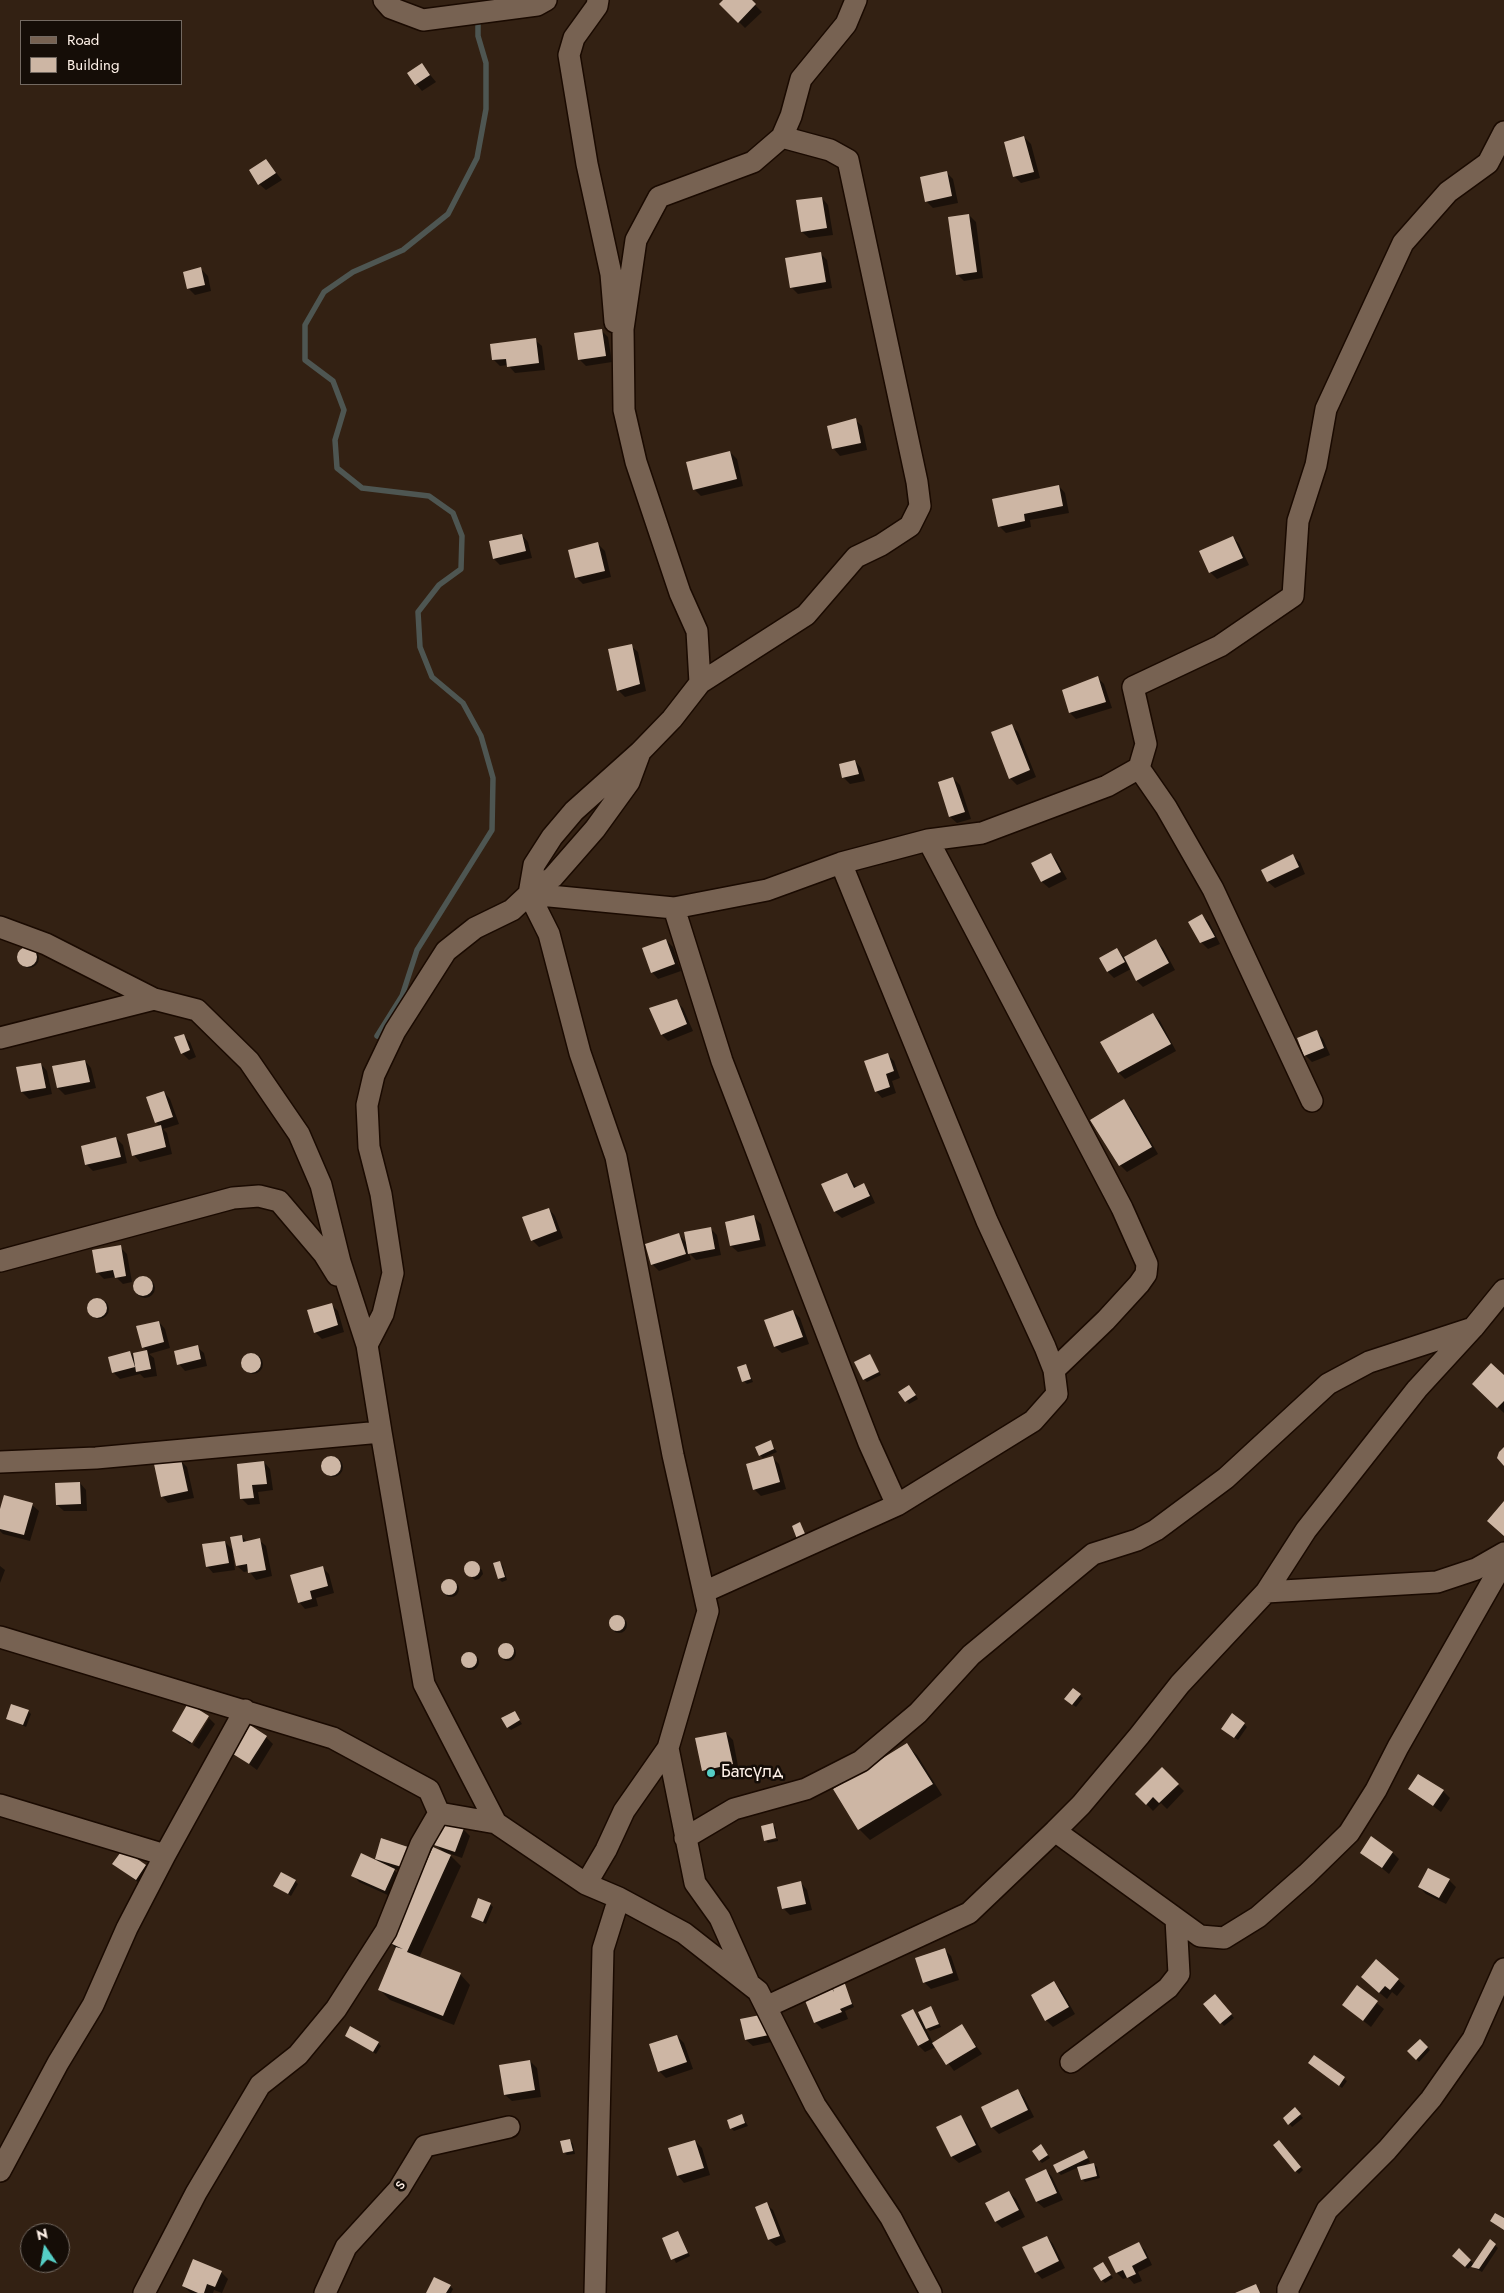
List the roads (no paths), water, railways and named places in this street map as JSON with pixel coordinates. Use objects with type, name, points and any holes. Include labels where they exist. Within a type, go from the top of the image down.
[{"type":"street","points":[[384,0],[392,8],[423,20],[537,5],[546,0]]},
{"type":"street","points":[[598,0],[597,6],[574,38],[569,55],[587,164],[611,274],[615,322],[623,335]]},
{"type":"street","points":[[700,682],[697,631],[680,593],[639,470],[624,410],[623,335],[636,240],[659,197],[752,162],[782,137],[791,116],[801,79],[846,24],[856,0]]},
{"type":"street","points":[[529,894],[674,908],[767,890],[841,863],[928,840],[982,833],[1107,786],[1139,768],[1146,744],[1133,687],[1220,646],[1293,596],[1298,521],[1316,466],[1326,409],[1403,243],[1448,192],[1488,163],[1504,132]]},
{"type":"street","points":[[586,1884],[606,1850],[624,1811],[668,1748],[708,1611],[673,1454],[616,1157],[580,1053],[549,934],[529,894],[534,865],[552,837],[574,811],[640,752],[672,718],[700,682],[806,616],[856,557],[881,545],[910,526],[920,506],[917,482],[848,160],[830,150],[782,137]]},
{"type":"street","points":[[367,1345],[384,1314],[394,1273],[381,1194],[369,1147],[367,1105],[374,1076],[395,1031],[446,951],[475,928],[512,910],[529,894],[553,877],[595,829],[630,782],[640,752]]},
{"type":"street","points":[[1139,768],[1166,807],[1213,889],[1312,1101]]},
{"type":"street","points":[[928,840],[1122,1208],[1147,1264],[1146,1274],[1140,1284],[1054,1370]]},
{"type":"street","points":[[704,1592],[897,1505],[1033,1421],[1057,1394],[1054,1370],[1045,1347],[987,1221],[841,863]]},
{"type":"street","points":[[674,908],[722,1061],[869,1443],[897,1505]]},
{"type":"street","points":[[0,927],[46,944],[154,999],[197,1010],[249,1061],[299,1134],[321,1185],[340,1262],[367,1345],[424,1684],[496,1823]]},
{"type":"street","points":[[0,1038],[154,999]]},
{"type":"street","points":[[0,1261],[233,1198],[259,1196],[279,1201],[324,1254],[351,1296]]},
{"type":"street","points":[[766,2007],[969,1913],[1081,1805],[1180,1684],[1266,1592],[1306,1530],[1417,1389],[1473,1328],[1504,1290]]},
{"type":"street","points":[[685,1838],[734,1809],[806,1789],[861,1761],[918,1713],[971,1655],[1093,1554],[1137,1540],[1156,1530],[1226,1478],[1328,1384],[1369,1362],[1473,1328]]},
{"type":"street","points":[[0,1462],[96,1458],[381,1432]]},
{"type":"street","points":[[1266,1592],[1437,1582],[1476,1569],[1504,1553]]},
{"type":"street","points":[[1055,1830],[1200,1936],[1224,1938],[1258,1917],[1307,1874],[1349,1833],[1376,1790],[1398,1747],[1504,1561]]},
{"type":"street","points":[[0,1637],[333,1738],[429,1790],[439,1813]]},
{"type":"street","points":[[0,2171],[58,2062],[93,2005],[126,1928],[245,1710]]},
{"type":"street","points":[[668,1748],[695,1883],[720,1918],[750,1985]]},
{"type":"street","points":[[0,1805],[165,1855]]},
{"type":"street","points":[[439,1813],[496,1823],[586,1884],[619,1898],[684,1933],[758,1991],[816,2105],[891,2218],[931,2293]]},
{"type":"street","points":[[144,2293],[196,2193],[260,2085],[298,2055],[336,2008],[386,1931],[421,1844],[439,1813]]},
{"type":"street","points":[[595,2293],[604,1949],[619,1898]]},
{"type":"street","points":[[1070,2062],[1168,1988],[1179,1974],[1176,1919]]},
{"type":"street","points":[[1288,2293],[1288,2289],[1327,2210],[1387,2150],[1431,2099],[1473,2039],[1504,1969]]},
{"type":"street","name":"s","points":[[325,2293],[346,2247],[399,2189],[425,2146],[509,2127]]},
{"type":"waterway","points":[[377,1036],[402,996],[417,950],[492,830],[493,778],[481,736],[463,703],[432,677],[420,647],[418,612],[439,585],[461,569],[462,536],[453,513],[429,496],[362,488],[337,468],[335,440],[344,410],[333,381],[305,360],[305,325],[324,292],[353,272],[403,250],[448,214],[477,158],[486,109],[486,63],[478,36],[478,17]]},
{"type":"place","name":"Батсүлд","points":[[711,1773]]}]
